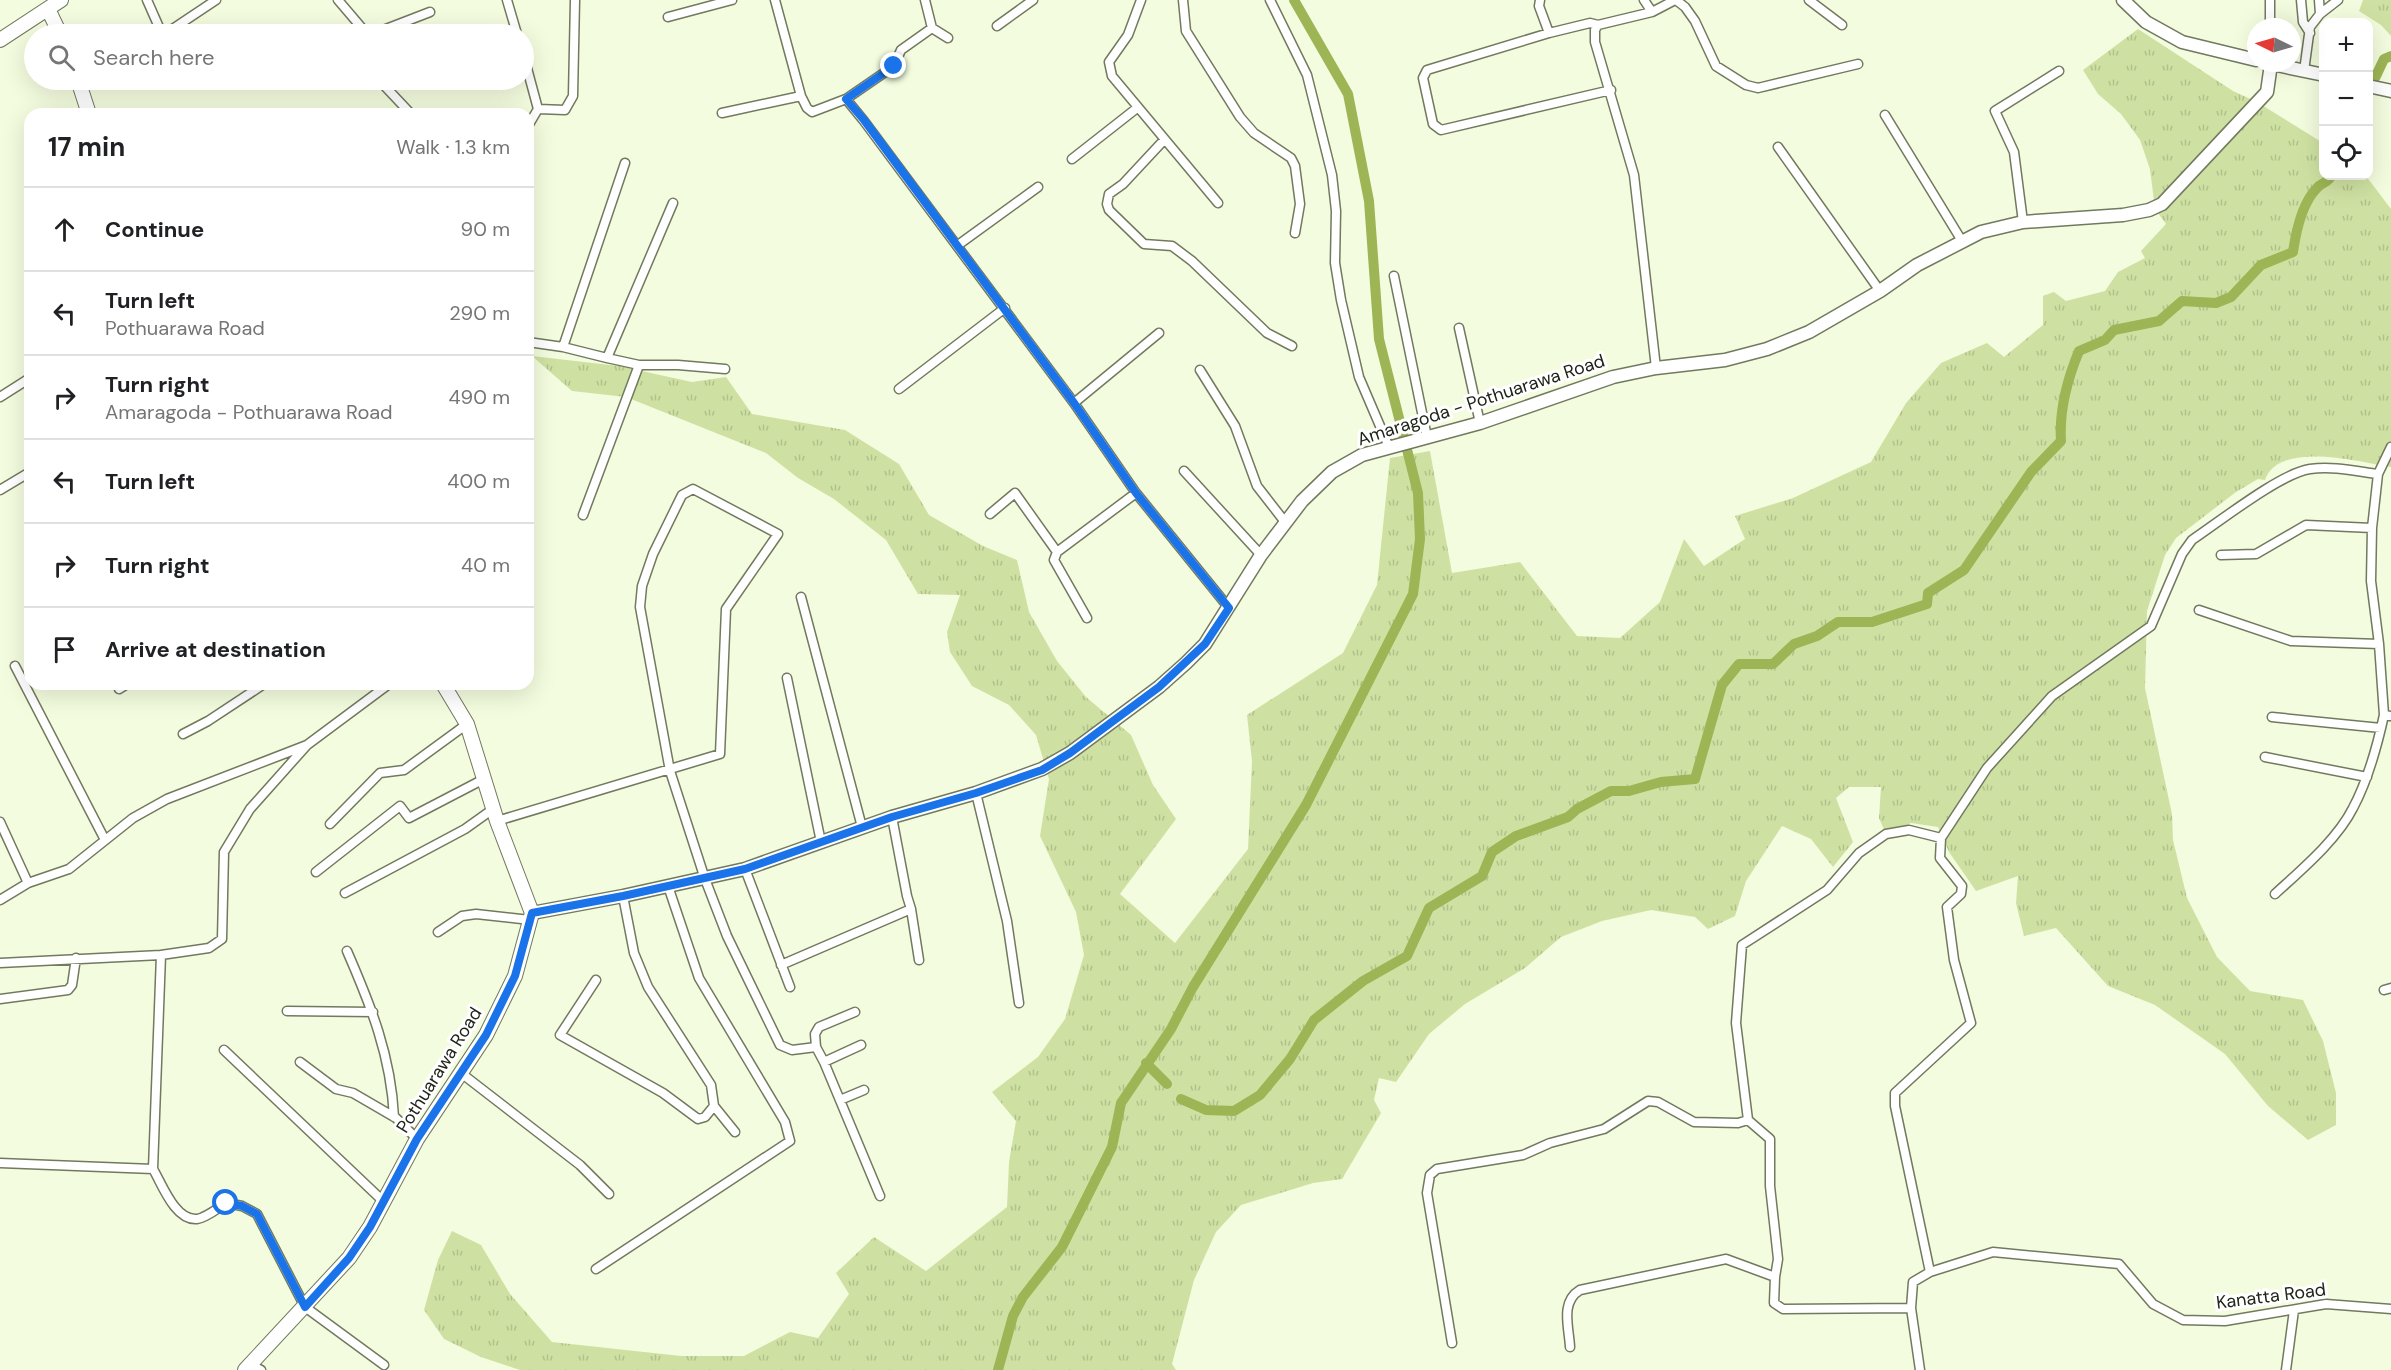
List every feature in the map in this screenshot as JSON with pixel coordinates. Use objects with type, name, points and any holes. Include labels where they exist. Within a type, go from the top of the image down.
[{"type":"main road","points":[[25,24],[61,0]]},
{"type":"main road","points":[[48,9],[55,24]]},
{"type":"main road","points":[[0,40],[24,24]]},
{"type":"main road","points":[[81,90],[87,108]]},
{"type":"main road","points":[[447,690],[467,724],[495,815],[531,916]]},
{"type":"main road","name":"Pothuarawa Road","points":[[252,1368],[349,1258],[370,1227],[417,1139],[486,1035],[515,976],[531,916]]},
{"type":"street","points":[[147,0],[159,24]]},
{"type":"street","points":[[179,24],[216,0]]},
{"type":"street","points":[[338,0],[358,24]]},
{"type":"street","points":[[507,0],[514,24]]},
{"type":"street","points":[[538,109],[565,110],[573,96],[575,0]]},
{"type":"street","points":[[668,17],[732,0]]},
{"type":"street","points":[[775,0],[801,96],[807,108],[812,112],[846,99],[894,66],[901,50],[932,28]]},
{"type":"street","points":[[925,0],[932,28],[948,38]]},
{"type":"street","points":[[998,26],[1033,0]]},
{"type":"street","points":[[1141,0],[1128,35],[1109,62],[1112,76],[1218,203]]},
{"type":"street","points":[[1183,0],[1186,31],[1240,117],[1254,133],[1291,158],[1295,166],[1300,204],[1295,232]]},
{"type":"street","points":[[1270,0],[1307,75],[1332,176],[1336,211],[1335,263],[1359,377],[1394,446]]},
{"type":"street","points":[[1539,0],[1549,33]]},
{"type":"street","points":[[1644,0],[1652,12]]},
{"type":"street","points":[[1611,90],[1449,130],[1441,130],[1433,124],[1423,78],[1427,70],[1549,33],[1590,23],[1598,25],[1652,12],[1676,0],[1685,7],[1695,21],[1716,66],[1746,85],[1758,88],[1858,64]]},
{"type":"street","points":[[1809,0],[1842,25]]},
{"type":"street","points":[[2123,0],[2146,22],[2182,42],[2247,58]]},
{"type":"street","points":[[2270,0],[2270,18]]},
{"type":"street","points":[[2301,0],[2303,22],[2310,33]]},
{"type":"street","points":[[2319,0],[2320,14]]},
{"type":"street","points":[[2304,71],[2310,27],[2320,14],[2338,0]]},
{"type":"street","points":[[399,24],[430,12]]},
{"type":"street","points":[[1598,25],[1595,30],[1595,42],[1611,90],[1634,175],[1656,368]]},
{"type":"street","points":[[2301,70],[2319,74]]},
{"type":"street","points":[[2023,222],[2014,152],[1995,111],[2058,71]]},
{"type":"street","name":"Amaragoda - Pothuarawa Road","points":[[531,916],[745,869],[892,817],[976,793],[1042,770],[1159,687],[1205,644],[1261,555],[1285,522],[1302,501],[1332,472],[1362,455],[1480,423],[1613,377],[1656,368],[1725,360],[1767,349],[1809,332],[1880,291],[1917,265],[1981,232],[2023,222],[2123,215],[2148,210],[2162,204],[2266,92],[2263,72]]},
{"type":"street","points":[[2373,87],[2391,91]]},
{"type":"street","points":[[388,90],[405,108]]},
{"type":"street","points":[[533,90],[538,109],[534,116]]},
{"type":"street","points":[[722,113],[801,96]]},
{"type":"street","points":[[846,99],[1005,308],[1136,493],[1229,608]]},
{"type":"street","points":[[1072,159],[1137,108]]},
{"type":"street","points":[[1885,115],[1962,241]]},
{"type":"street","points":[[1164,140],[1124,184],[1109,194],[1107,204],[1109,210],[1144,244],[1172,246],[1192,261],[1267,333],[1292,346]]},
{"type":"street","points":[[1778,147],[1880,291]]},
{"type":"street","points":[[563,347],[625,163]]},
{"type":"street","points":[[957,245],[1038,187]]},
{"type":"street","points":[[607,358],[673,203]]},
{"type":"street","points":[[1394,276],[1426,437]]},
{"type":"street","points":[[899,388],[1005,308]]},
{"type":"street","points":[[1459,328],[1480,423]]},
{"type":"street","points":[[1074,403],[1159,333]]},
{"type":"street","points":[[534,343],[563,347],[639,365],[678,365],[724,369]]},
{"type":"street","points":[[583,515],[639,365]]},
{"type":"street","points":[[1200,370],[1235,426],[1257,486],[1285,522]]},
{"type":"street","points":[[0,398],[24,382]]},
{"type":"street","points":[[2275,894],[2321,850],[2353,810],[2367,777],[2381,728],[2387,716],[2371,581],[2372,528],[2378,474],[2391,447]]},
{"type":"street","points":[[1920,1370],[1911,1308],[1913,1282],[1930,1272],[1895,1106],[1895,1093],[1971,1023],[1954,960],[1947,907],[1961,894],[1962,886],[1940,858],[1941,838],[1987,768],[2052,696],[2151,626],[2182,554],[2192,540],[2279,482],[2307,470],[2334,467],[2378,474]]},
{"type":"street","points":[[1184,471],[1261,555]]},
{"type":"street","points":[[0,490],[24,476]]},
{"type":"street","points":[[345,893],[495,815],[670,771],[720,754],[726,609],[778,534],[693,489],[682,495],[653,554],[642,586],[640,607],[670,771],[705,879],[727,936],[780,1045],[792,1050],[816,1047]]},
{"type":"street","points":[[990,514],[1015,493],[1057,552]]},
{"type":"street","points":[[1087,618],[1054,560],[1057,552],[1136,493]]},
{"type":"street","points":[[2221,555],[2256,554],[2306,525],[2372,528]]},
{"type":"street","points":[[801,597],[862,827]]},
{"type":"street","points":[[2199,610],[2291,641],[2379,644]]},
{"type":"street","points":[[15,666],[24,683]]},
{"type":"street","points":[[787,678],[821,842]]},
{"type":"street","points":[[27,690],[105,840]]},
{"type":"street","points":[[183,734],[208,721],[255,690]]},
{"type":"street","points":[[0,963],[161,955],[209,948],[222,939],[224,852],[250,809],[307,745],[380,690]]},
{"type":"street","points":[[2272,717],[2381,728]]},
{"type":"street","points":[[330,824],[380,773],[404,770],[467,724]]},
{"type":"street","points":[[0,900],[28,883],[69,868],[133,818],[167,799],[307,745]]},
{"type":"street","points":[[2265,757],[2367,777]]},
{"type":"street","points":[[316,872],[400,806],[409,818],[484,779]]},
{"type":"street","points":[[976,793],[1007,921],[1019,1003]]},
{"type":"street","points":[[892,817],[920,960]]},
{"type":"street","points":[[0,822],[28,883]]},
{"type":"street","points":[[1911,1308],[1783,1309],[1774,1303],[1774,1277],[1778,1259],[1770,1186],[1770,1139],[1748,1120],[1736,1023],[1742,945],[1827,890],[1859,852],[1886,834],[1910,830],[1941,838]]},
{"type":"street","points":[[745,869],[789,987]]},
{"type":"street","points":[[596,1269],[790,1141],[785,1122],[699,978],[668,886]]},
{"type":"street","points":[[623,896],[634,953],[648,987],[711,1085],[714,1106],[735,1132]]},
{"type":"street","points":[[781,965],[911,909]]},
{"type":"street","points":[[438,932],[462,916],[476,914],[531,916]]},
{"type":"street","points":[[347,951],[373,1012],[393,1084],[394,1117]]},
{"type":"street","points":[[161,955],[153,1169],[177,1211],[186,1217],[198,1220],[226,1203],[242,1206],[257,1214],[305,1307],[384,1365]]},
{"type":"street","points":[[0,999],[68,990],[72,985],[76,958]]},
{"type":"street","points":[[596,980],[560,1035],[663,1093],[698,1119],[705,1117],[714,1106]]},
{"type":"street","points":[[287,1011],[373,1012]]},
{"type":"street","points":[[855,1012],[819,1027],[815,1034],[816,1047],[880,1196]]},
{"type":"street","points":[[824,1062],[861,1045]]},
{"type":"street","points":[[224,1050],[382,1201]]},
{"type":"street","points":[[300,1062],[336,1089],[353,1093],[394,1117],[417,1139]]},
{"type":"street","points":[[461,1073],[580,1165],[609,1194]]},
{"type":"street","points":[[840,1100],[864,1090]]},
{"type":"street","points":[[1452,1344],[1427,1193],[1430,1175],[1437,1169],[1523,1155],[1550,1143],[1604,1129],[1648,1101],[1658,1102],[1694,1122],[1738,1123],[1748,1120]]},
{"type":"street","points":[[0,1163],[153,1169]]},
{"type":"street","name":"Kanatta Road","points":[[1930,1272],[1993,1252],[2119,1264],[2153,1304],[2183,1320],[2225,1321],[2326,1304],[2391,1309]]},
{"type":"street","points":[[1570,1347],[1567,1304],[1571,1295],[1580,1290],[1726,1259],[1774,1277]]},
{"type":"street","points":[[2286,1370],[2294,1310]]},
{"type":"green space","points":[[2363,0],[2391,0],[2391,36],[2373,18],[2359,11]]},
{"type":"green space","points":[[2138,29],[2233,91],[2257,102],[2319,141],[2319,180],[2369,180],[2391,209],[2391,467],[2341,458],[2303,457],[2286,460],[2273,468],[2265,480],[2258,479],[2236,492],[2176,538],[2165,555],[2147,611],[2145,688],[2172,814],[2173,840],[2187,898],[2217,957],[2250,991],[2303,1000],[2323,1041],[2336,1093],[2336,1125],[2308,1140],[2268,1106],[2225,1054],[2155,1005],[2108,986],[2056,928],[2024,936],[2016,903],[2018,876],[1976,891],[1949,852],[1938,827],[1911,823],[1886,834],[1879,818],[1881,787],[1849,787],[1836,798],[1853,842],[1833,867],[1811,839],[1782,826],[1746,881],[1735,916],[1708,929],[1695,917],[1651,910],[1602,921],[1561,937],[1525,968],[1465,1004],[1429,1034],[1396,1082],[1379,1078],[1374,1100],[1381,1113],[1342,1179],[1313,1183],[1241,1205],[1216,1232],[1194,1280],[1172,1364],[1176,1370],[520,1370],[481,1357],[444,1339],[424,1310],[438,1260],[452,1231],[481,1245],[510,1294],[552,1342],[681,1356],[744,1356],[790,1332],[818,1338],[849,1294],[836,1273],[874,1237],[926,1271],[1007,1207],[1009,1162],[1016,1121],[992,1092],[1038,1057],[1065,1019],[1084,955],[1076,912],[1040,836],[1049,779],[1036,735],[1009,705],[972,686],[950,652],[947,632],[960,595],[918,594],[886,540],[834,499],[798,478],[766,453],[626,397],[572,391],[534,356],[619,366],[692,382],[726,377],[752,414],[845,430],[899,464],[929,515],[983,546],[1017,560],[1029,612],[1057,661],[1086,697],[1131,735],[1153,785],[1176,819],[1120,894],[1175,943],[1248,849],[1252,761],[1247,715],[1343,653],[1377,585],[1390,458],[1430,451],[1452,573],[1520,562],[1577,636],[1620,638],[1660,602],[1684,539],[1704,566],[1745,539],[1735,516],[1793,498],[1871,462],[1906,403],[1941,363],[1987,343],[2004,357],[2043,325],[2043,296],[2054,292],[2066,301],[2105,291],[2118,272],[2145,258],[2141,251],[2166,224],[2155,209],[2150,169],[2140,140],[2121,114],[2098,94],[2083,70]]},
{"type":"waterway","points":[[998,1370],[1013,1316],[1023,1297],[1062,1247],[1112,1147],[1121,1103],[1171,1029],[1193,987],[1306,805],[1413,594],[1420,539],[1418,493],[1379,339],[1369,201],[1348,94],[1294,0]]},
{"type":"waterway","points":[[2375,78],[2384,59],[2391,56]]},
{"type":"waterway","points":[[1181,1099],[1206,1110],[1234,1111],[1260,1095],[1290,1059],[1314,1020],[1363,981],[1407,956],[1429,908],[1482,876],[1492,852],[1516,836],[1568,817],[1577,809],[1611,791],[1629,791],[1661,782],[1695,779],[1722,685],[1739,664],[1773,664],[1794,644],[1817,636],[1838,622],[1872,622],[1927,604],[1928,593],[1964,570],[2031,472],[2061,441],[2061,418],[2065,395],[2079,351],[2105,340],[2114,330],[2159,321],[2182,301],[2216,303],[2231,297],[2261,265],[2293,252],[2298,226],[2307,201],[2317,188],[2328,180]]},
{"type":"waterway","points":[[1146,1063],[1167,1084]]},
{"type":"route","points":[[226,1203],[242,1206],[257,1214],[305,1307],[349,1258],[370,1227],[417,1139],[486,1035],[515,976],[532,913],[558,910],[745,869],[892,817],[976,793],[1042,770],[1070,753],[1159,687],[1205,644],[1229,608],[1136,493],[1020,329],[846,99],[894,66]]}]
